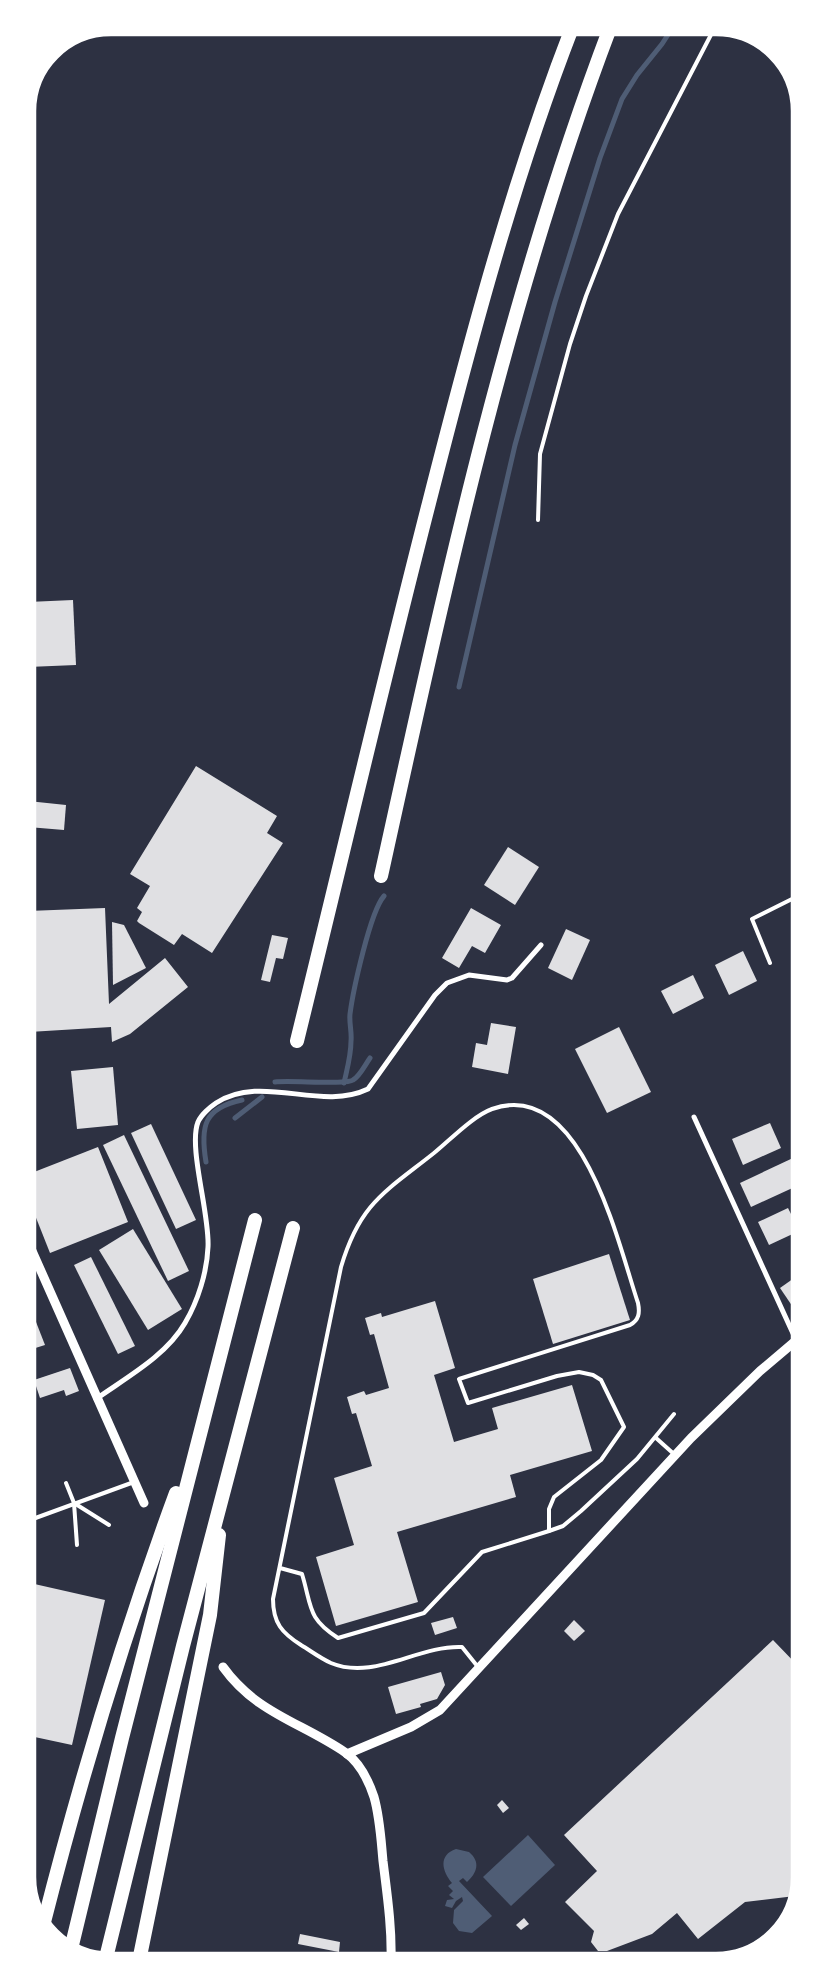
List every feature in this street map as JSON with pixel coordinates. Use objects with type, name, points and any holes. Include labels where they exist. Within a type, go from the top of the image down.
[{"type":"highway","points":[[297,1041],[466,359],[523,164],[569,35]]},
{"type":"highway","points":[[380,876],[437,620],[468,493],[530,263],[574,126],[607,35]]},
{"type":"highway","points":[[73,1943],[159,1592],[255,1220]]},
{"type":"highway","points":[[107,1953],[199,1581],[293,1228]]},
{"type":"highway","points":[[46,1915],[95,1732],[149,1569],[202,1423]]},
{"type":"highway","points":[[141,1953],[211,1605],[224,1489]]},
{"type":"street","points":[[96,1399],[141,1368],[166,1346],[180,1330],[190,1314],[203,1278],[208,1246],[196,1143],[198,1122],[215,1103],[252,1091],[318,1098],[356,1096],[368,1089],[435,995],[448,984],[468,975],[507,980],[512,978],[541,945]]},
{"type":"street","points":[[694,1117],[792,1326]]},
{"type":"street","points":[[35,1258],[96,1399],[144,1503]]},
{"type":"street","points":[[347,1754],[411,1727],[440,1710],[676,1455],[760,1371],[792,1344]]},
{"type":"street","points":[[223,1667],[246,1694],[260,1705],[347,1754],[365,1776],[376,1806],[385,1881],[390,1953]]},
{"type":"lane","points":[[538,520],[540,454],[570,344],[586,296],[618,214],[710,35]]},
{"type":"lane","points":[[770,963],[752,919],[792,899]]},
{"type":"lane","points":[[480,1668],[462,1647],[451,1646],[357,1668],[331,1663],[288,1637],[276,1622],[273,1599],[341,1267],[353,1232],[364,1212],[383,1193],[485,1112],[504,1106],[524,1106],[548,1116],[562,1125],[574,1141],[594,1179],[639,1309],[636,1321],[630,1325],[459,1379],[468,1403],[557,1376],[579,1372],[593,1375],[601,1380],[624,1427],[600,1460],[554,1497],[549,1508],[548,1531]]},
{"type":"lane","points":[[280,1568],[302,1574],[314,1617],[326,1631],[338,1638],[424,1612],[482,1552],[564,1526],[637,1460],[674,1414]]},
{"type":"lane","points":[[656,1438],[676,1455]]},
{"type":"lane","points":[[35,1518],[134,1482]]},
{"type":"lane","points":[[66,1483],[74,1503],[77,1545]]},
{"type":"lane","points":[[74,1503],[109,1525]]},
{"type":"water","points":[[528,1835],[555,1865],[511,1906],[483,1877]]},
{"type":"water","points":[[456,1849],[469,1852],[476,1864],[475,1871],[467,1882],[463,1878],[459,1881],[492,1916],[472,1933],[459,1931],[453,1923],[454,1910],[463,1901],[462,1897],[456,1901],[452,1908],[445,1906],[447,1900],[454,1899],[449,1895],[453,1891],[448,1886],[452,1883],[444,1869],[444,1859],[446,1855]]},
{"type":"building","points":[[73,600],[76,665],[35,667],[35,602]]},
{"type":"building","points":[[196,766],[277,816],[267,833],[283,843],[212,953],[182,934],[174,945],[139,923],[137,921],[142,912],[137,908],[150,886],[130,874]]},
{"type":"building","points":[[35,802],[66,805],[64,830],[35,828]]},
{"type":"building","points":[[508,847],[539,867],[515,905],[484,885]]},
{"type":"building","points":[[105,908],[109,1004],[165,958],[188,987],[130,1034],[112,1042],[111,1027],[35,1032],[35,911]]},
{"type":"building","points":[[471,908],[501,925],[485,953],[472,946],[459,968],[442,958]]},
{"type":"building","points":[[112,922],[124,925],[146,968],[113,985]]},
{"type":"building","points":[[566,929],[590,940],[572,980],[548,968]]},
{"type":"building","points":[[272,935],[288,938],[283,959],[276,958],[270,982],[261,980]]},
{"type":"building","points":[[743,951],[757,981],[729,995],[715,965]]},
{"type":"building","points":[[693,975],[704,998],[673,1014],[661,991]]},
{"type":"building","points":[[491,1023],[516,1027],[508,1074],[472,1067],[476,1043],[487,1045]]},
{"type":"building","points":[[619,1027],[651,1092],[607,1113],[575,1049]]},
{"type":"building","points":[[113,1067],[118,1125],[77,1129],[71,1071]]},
{"type":"building","points":[[770,1123],[781,1148],[743,1165],[732,1139]]},
{"type":"building","points":[[151,1124],[196,1220],[176,1229],[131,1133]]},
{"type":"building","points":[[124,1135],[189,1271],[168,1281],[103,1145]]},
{"type":"building","points":[[98,1147],[128,1222],[50,1253],[35,1215],[35,1172]]},
{"type":"building","points":[[792,1158],[792,1188],[751,1207],[740,1183]]},
{"type":"building","points":[[788,1208],[792,1214],[792,1234],[769,1245],[758,1222]]},
{"type":"building","points":[[133,1229],[182,1309],[148,1330],[99,1250]]},
{"type":"building","points":[[609,1254],[630,1320],[553,1344],[533,1279]]},
{"type":"building","points":[[91,1257],[135,1346],[118,1354],[74,1265]]},
{"type":"building","points":[[792,1280],[792,1306],[780,1288]]},
{"type":"building","points":[[435,1301],[455,1368],[434,1375],[454,1442],[498,1429],[492,1408],[572,1385],[592,1451],[510,1475],[516,1497],[397,1532],[418,1602],[336,1626],[316,1557],[354,1545],[334,1478],[372,1466],[356,1413],[352,1414],[347,1397],[364,1391],[366,1395],[389,1388],[374,1334],[370,1335],[365,1318],[381,1313],[382,1317]]},
{"type":"building","points":[[35,1319],[45,1345],[35,1348]]},
{"type":"building","points":[[70,1368],[79,1391],[66,1396],[64,1390],[40,1398],[35,1380]]},
{"type":"building","points":[[35,1584],[105,1600],[72,1745],[35,1737]]},
{"type":"building","points":[[453,1617],[457,1628],[435,1635],[431,1623]]},
{"type":"building","points":[[574,1620],[585,1631],[574,1641],[564,1631]]},
{"type":"building","points":[[773,1640],[792,1660],[792,1877],[789,1897],[745,1902],[698,1939],[677,1913],[652,1934],[607,1951],[598,1951],[591,1942],[594,1931],[565,1902],[597,1871],[564,1835]]},
{"type":"building","points":[[441,1672],[445,1685],[437,1699],[420,1704],[421,1707],[396,1714],[388,1687]]},
{"type":"building","points":[[502,1800],[509,1808],[503,1813],[497,1805]]},
{"type":"building","points":[[524,1918],[529,1924],[521,1930],[516,1925]]},
{"type":"building","points":[[300,1934],[340,1942],[339,1952],[298,1944]]},
{"type":"waterway","points":[[459,687],[515,445],[555,302],[600,158],[622,99],[637,75],[668,35]]},
{"type":"waterway","points":[[344,1083],[349,1062],[350,1014],[355,988],[373,918],[384,896]]},
{"type":"waterway","points":[[275,1082],[353,1080],[358,1076],[370,1058]]},
{"type":"waterway","points":[[235,1118],[262,1097]]},
{"type":"waterway","points":[[206,1162],[204,1138],[207,1120],[220,1108],[229,1103],[242,1100]]}]
